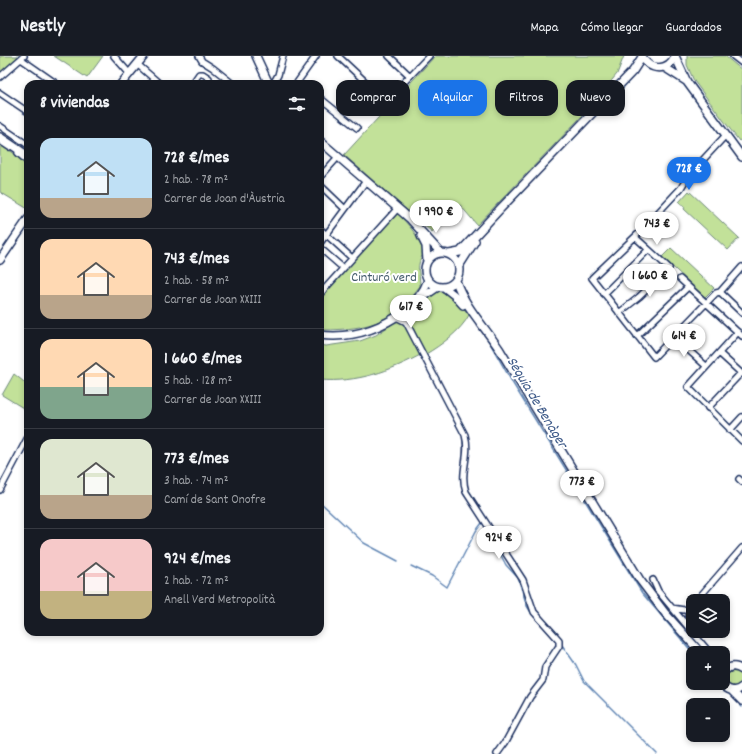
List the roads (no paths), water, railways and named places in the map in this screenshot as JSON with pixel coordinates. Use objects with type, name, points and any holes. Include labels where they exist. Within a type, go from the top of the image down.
[{"type":"street","points":[[114,56],[129,73]]},
{"type":"street","points":[[124,80],[144,56]]},
{"type":"street","points":[[199,56],[202,61],[228,80]]},
{"type":"street","points":[[256,56],[267,80]]},
{"type":"street","points":[[273,80],[278,75],[282,56]]},
{"type":"street","points":[[302,80],[316,56]]},
{"type":"street","points":[[338,56],[386,101],[429,56]]},
{"type":"street","points":[[389,56],[410,76]]},
{"type":"street","points":[[427,261],[431,257],[441,253],[449,254],[460,252],[633,71],[642,56],[648,65],[656,68],[664,67],[671,63],[675,56]]},
{"type":"street","points":[[675,56],[687,82],[725,136],[742,156]]},
{"type":"street","points":[[733,56],[742,63]]},
{"type":"street","points":[[0,77],[23,57],[52,80]]},
{"type":"street","points":[[137,64],[155,80]]},
{"type":"street","points":[[633,71],[648,65]]},
{"type":"street","points":[[664,67],[687,82]]},
{"type":"street","points":[[195,80],[199,74],[203,74],[209,78],[209,80]]},
{"type":"street","points":[[0,93],[24,109]]},
{"type":"street","points":[[324,101],[357,128]]},
{"type":"street","points":[[0,126],[24,142]]},
{"type":"street","points":[[15,136],[23,152]]},
{"type":"street","points":[[725,136],[688,176],[681,188],[635,237],[592,278],[654,357],[716,293],[720,292],[742,267]]},
{"type":"street","points":[[0,137],[23,152]]},
{"type":"street","points":[[0,141],[24,158]]},
{"type":"street","points":[[324,145],[398,208],[416,225],[441,253]]},
{"type":"street","points":[[324,173],[338,157]]},
{"type":"street","points":[[324,238],[366,181]]},
{"type":"street","points":[[324,189],[345,209]]},
{"type":"street","points":[[324,289],[398,208]]},
{"type":"street","points":[[0,260],[24,225]]},
{"type":"street","points":[[416,225],[426,246],[427,261],[425,271],[430,283],[454,294],[490,335]]},
{"type":"street","points":[[459,266],[481,230]]},
{"type":"street","points":[[326,235],[352,258]]},
{"type":"street","points":[[619,313],[640,297],[668,268],[635,237]]},
{"type":"street","points":[[604,294],[648,250]]},
{"type":"street","points":[[324,251],[343,268]]},
{"type":"street","points":[[324,335],[349,335],[381,326],[441,287],[449,287],[456,282],[459,277],[459,266],[454,257],[449,254]]},
{"type":"street","points":[[680,279],[740,334],[706,366],[688,387],[742,441]]},
{"type":"street","points":[[406,322],[408,309],[424,289],[428,280]]},
{"type":"street","points":[[456,282],[466,302],[490,335],[640,580],[665,613],[695,646]]},
{"type":"street","points":[[637,336],[688,287]]},
{"type":"street","points":[[720,292],[742,313]]},
{"type":"street","points":[[396,317],[406,322],[465,435],[467,450],[463,478],[466,492],[523,580],[534,612],[559,640],[559,646],[545,667],[543,680],[527,702],[505,743],[497,754]]},
{"type":"street","points":[[674,337],[706,366]]},
{"type":"street","points":[[708,408],[741,373],[719,353]]},
{"type":"street","points":[[730,430],[742,417]]},
{"type":"street","points":[[0,490],[24,445]]},
{"type":"street","points":[[702,594],[742,548]]},
{"type":"street","points":[[653,580],[658,591],[686,625]]},
{"type":"street","points":[[672,608],[686,609]]},
{"type":"street","points":[[697,638],[704,646]]},
{"type":"street","points":[[730,667],[741,668]]},
{"type":"street","points":[[732,691],[736,691],[742,687]]},
{"type":"street","points":[[732,691],[742,701]]},
{"type":"waterway","name":"Séquia de Benàger","points":[[487,338],[512,382],[642,593],[687,646]]},
{"type":"waterway","points":[[324,506],[364,543],[398,561]]},
{"type":"waterway","points":[[411,566],[432,576],[447,587],[476,531],[482,523],[484,523]]},
{"type":"waterway","points":[[487,529],[506,565],[518,578],[527,606],[532,614],[551,635]]},
{"type":"waterway","points":[[562,645],[576,665],[584,681],[657,754]]},
{"type":"waterway","name":"Séquia de Benàger","points":[[733,697],[742,707]]},
{"type":"park label","name":"Cinturó verd","points":[[384,276]]}]
